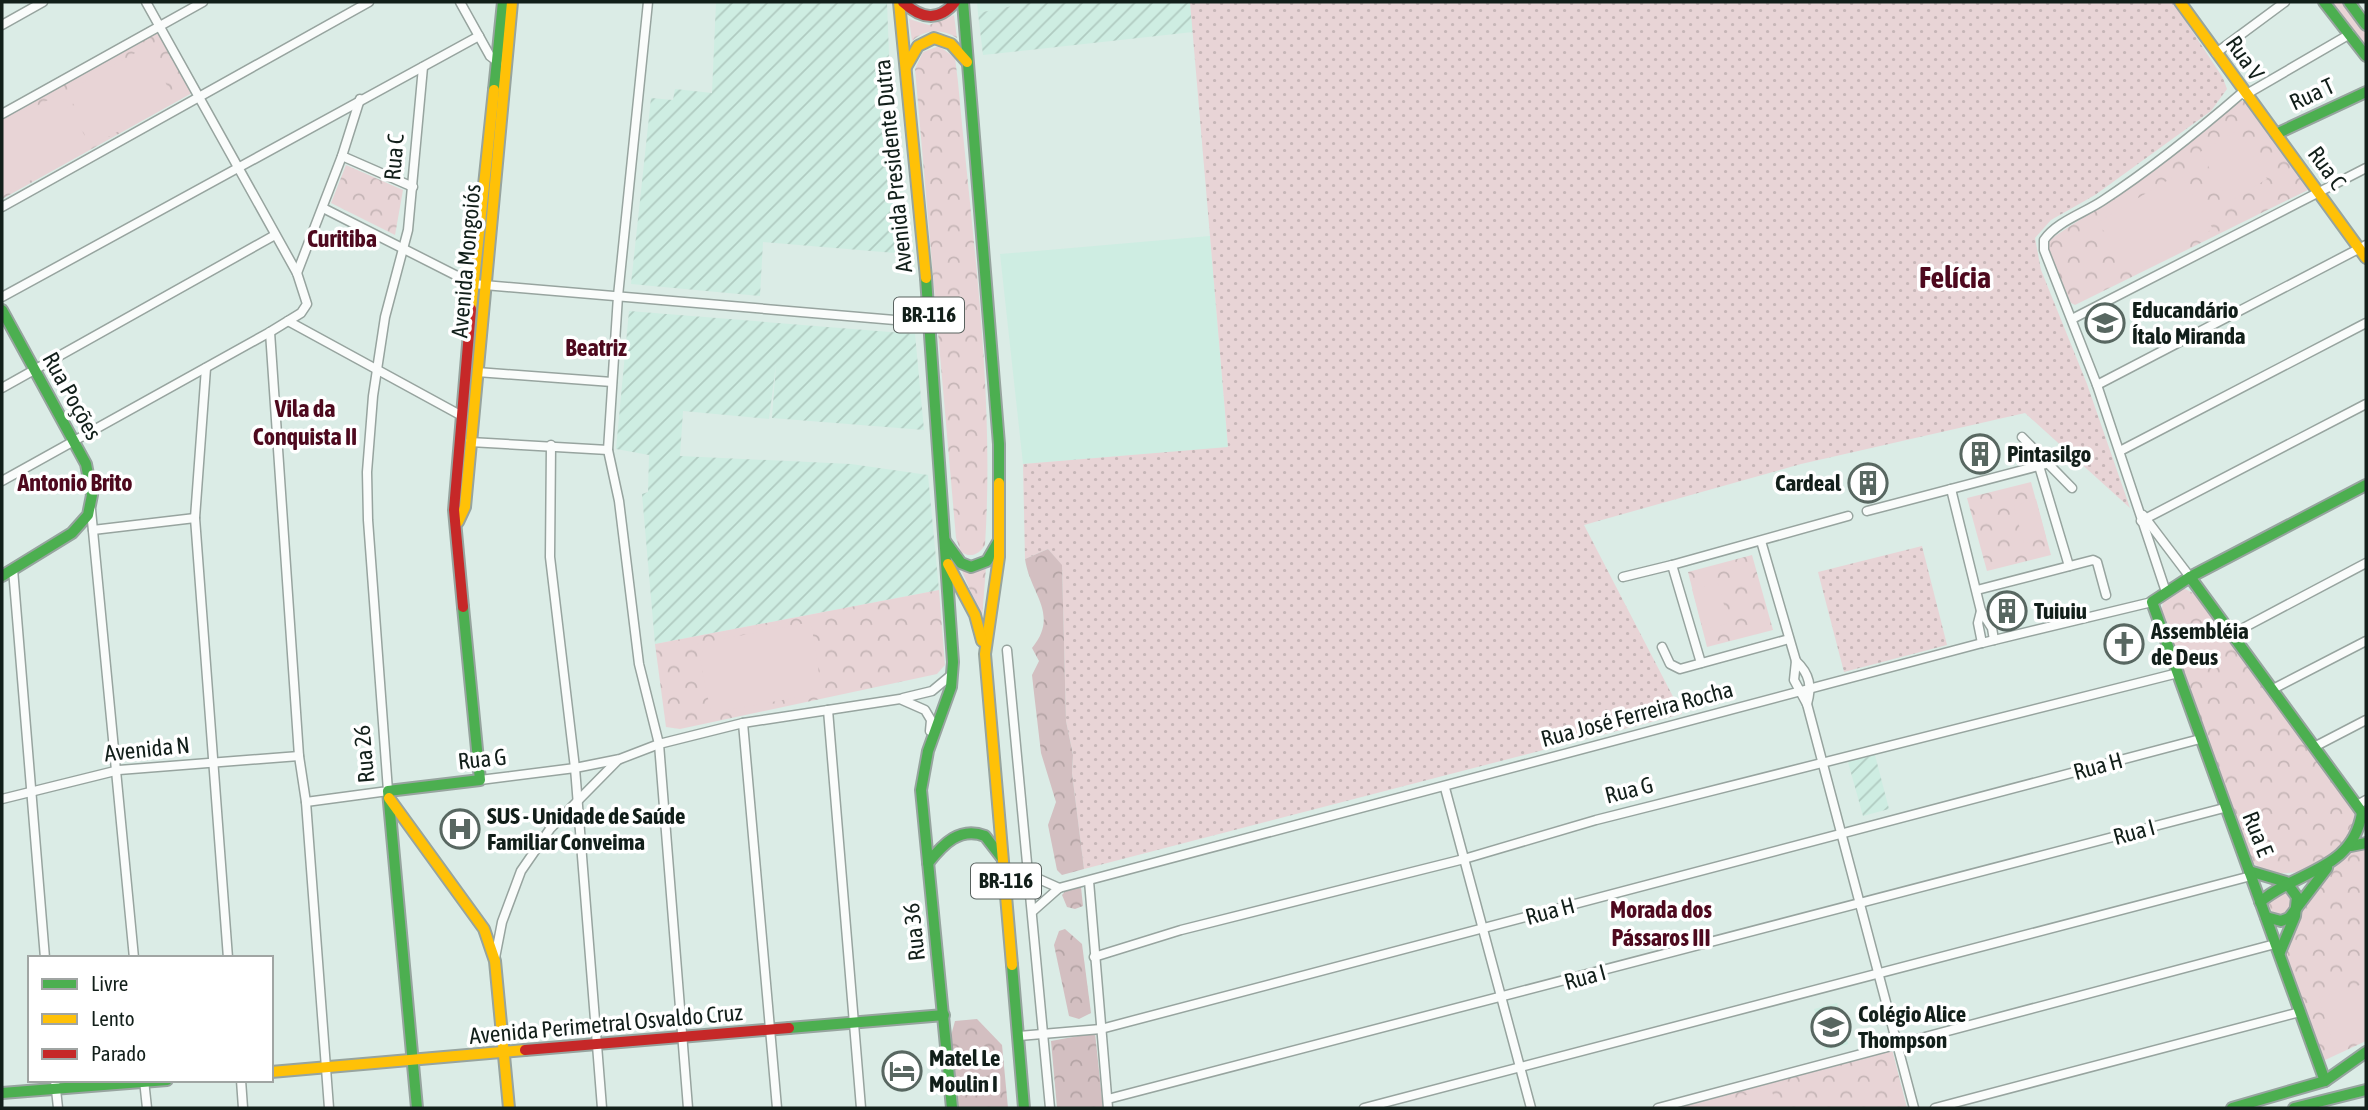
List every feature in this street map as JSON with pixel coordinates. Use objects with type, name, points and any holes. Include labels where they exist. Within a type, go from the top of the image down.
[{"type":"main road","name":"Avenida Mongoiós","points":[[502,64],[503,2]]},
{"type":"main road","name":"Avenida Mongoiós","points":[[480,780],[454,510],[462,416],[502,64],[512,2]]},
{"type":"main road","points":[[901,2],[912,12],[933,18],[948,12],[955,2]]},
{"type":"main road","name":"Avenida Presidente Dutra","points":[[901,2],[905,71],[930,323],[946,560],[975,615],[985,654],[1024,1108]]},
{"type":"main road","name":"Avenida Presidente Dutra","points":[[963,2],[999,444],[1000,536],[985,654]]},
{"type":"main road","name":"Rua V","points":[[2180,2],[2253,104]]},
{"type":"main road","points":[[2324,2],[2366,56]]},
{"type":"main road","points":[[2349,2],[2366,25]]},
{"type":"main road","points":[[905,71],[916,47],[923,40],[935,38],[955,44],[968,63]]},
{"type":"main road","name":"Rua T","points":[[2276,134],[2366,92]]},
{"type":"main road","name":"Rua C","points":[[2253,104],[2364,251]]},
{"type":"main road","name":"Avenida Mongoiós","points":[[457,522],[464,507],[477,372],[478,285]]},
{"type":"main road","name":"Rua Poções","points":[[2,310],[74,441],[91,483],[91,507]]},
{"type":"main road","name":"Rua José Ferreira Rocha","points":[[2152,603],[2190,577],[2366,485]]},
{"type":"main road","points":[[2,576],[72,533],[91,507]]},
{"type":"main road","points":[[945,540],[961,563],[971,567],[990,557],[1000,536]]},
{"type":"main road","points":[[946,560],[953,674]]},
{"type":"main road","points":[[2190,577],[2314,747],[2363,809],[2360,833],[2351,846],[2328,865],[2297,911],[2277,949]]},
{"type":"main road","name":"Rua E","points":[[2152,603],[2325,1082]]},
{"type":"main road","name":"Rua 36","points":[[952,1108],[921,790],[928,751],[953,674]]},
{"type":"main road","name":"Rua G","points":[[389,794],[480,780]]},
{"type":"main road","points":[[389,794],[484,929],[495,961],[509,1108]]},
{"type":"main road","name":"Rua 26","points":[[389,794],[417,1108]]},
{"type":"main road","points":[[928,863],[941,844],[965,832],[978,833],[991,840],[1004,862]]},
{"type":"main road","points":[[2351,846],[2366,843]]},
{"type":"main road","points":[[2260,902],[2274,888],[2328,865]]},
{"type":"main road","points":[[2250,873],[2286,882],[2295,893],[2297,911]]},
{"type":"main road","points":[[2266,917],[2286,920],[2297,911]]},
{"type":"main road","name":"Avenida Perimetral Osvaldo Cruz","points":[[273,1072],[944,1015]]},
{"type":"main road","points":[[2232,1108],[2325,1082],[2366,1052]]},
{"type":"main road","points":[[2,1093],[55,1084],[114,1082]]},
{"type":"main road","points":[[2294,1108],[2334,1103],[2366,1090]]},
{"type":"street","points":[[2,24],[43,2]]},
{"type":"street","points":[[2,481],[270,332],[301,313],[307,300],[296,273],[146,2]]},
{"type":"street","points":[[2,114],[203,2]]},
{"type":"street","points":[[2,207],[200,99],[369,2]]},
{"type":"street","points":[[460,2],[479,36],[502,64]]},
{"type":"street","points":[[648,2],[618,296],[608,450],[619,502],[639,664],[659,744],[688,1108]]},
{"type":"street","points":[[2216,53],[2285,2]]},
{"type":"street","points":[[2190,577],[2139,510],[2097,385],[2044,250],[2047,235],[2161,159],[2244,93],[2350,34]]},
{"type":"street","points":[[2,297],[479,36]]},
{"type":"street","name":"Rua C","points":[[377,368],[385,317],[403,251],[413,187],[423,66]]},
{"type":"street","points":[[296,273],[323,208],[360,99]]},
{"type":"street","points":[[342,156],[413,187]]},
{"type":"street","points":[[2072,318],[2366,168]]},
{"type":"street","points":[[323,208],[403,251],[478,285],[930,323]]},
{"type":"street","points":[[2,388],[275,235]]},
{"type":"street","points":[[2097,385],[2364,251]]},
{"type":"street","points":[[288,321],[462,416]]},
{"type":"street","points":[[2120,451],[2366,323]]},
{"type":"street","points":[[270,332],[299,756],[306,802],[329,1108]]},
{"type":"street","points":[[206,368],[195,518],[228,956]]},
{"type":"street","name":"Rua 26","points":[[377,368],[367,472],[368,520],[389,794]]},
{"type":"street","points":[[477,372],[612,382]]},
{"type":"street","points":[[2144,519],[2366,404]]},
{"type":"street","points":[[2022,437],[2072,488]]},
{"type":"street","points":[[470,442],[608,450]]},
{"type":"street","points":[[551,445],[550,557],[575,768],[602,1108]]},
{"type":"street","points":[[1867,511],[2050,463]]},
{"type":"street","points":[[2039,466],[2068,566]]},
{"type":"street","points":[[1951,489],[1981,611],[1992,628],[1994,640]]},
{"type":"street","points":[[91,507],[119,770],[134,956]]},
{"type":"street","points":[[1623,577],[1848,516]]},
{"type":"street","points":[[93,530],[195,518]]},
{"type":"street","points":[[2144,519],[2166,592]]},
{"type":"street","points":[[1761,541],[1796,661],[1805,671],[1812,689],[1807,704]]},
{"type":"street","points":[[1977,590],[2095,560],[2106,595]]},
{"type":"street","points":[[2232,634],[2366,563]]},
{"type":"street","points":[[1672,565],[1701,663]]},
{"type":"street","points":[[13,569],[45,956]]},
{"type":"street","name":"Rua José Ferreira Rocha","points":[[1059,888],[1445,788],[1982,643],[2152,603]]},
{"type":"street","points":[[1981,611],[1978,623],[1982,643]]},
{"type":"street","points":[[1662,647],[1675,668],[1789,639]]},
{"type":"street","points":[[2273,689],[2366,641]]},
{"type":"street","points":[[1007,650],[1050,1108]]},
{"type":"street","points":[[1796,661],[1793,674],[1798,692],[1807,704],[1858,905],[1914,1108]]},
{"type":"street","name":"Rua G","points":[[1094,957],[1181,930],[1464,859],[1596,820],[2178,673]]},
{"type":"street","name":"Rua G","points":[[480,780],[575,768],[620,759],[659,744],[743,723],[900,699],[932,691],[953,674]]},
{"type":"street","points":[[900,699],[917,704],[931,720],[928,751]]},
{"type":"street","points":[[828,710],[861,1108]]},
{"type":"street","points":[[2314,747],[2366,720]]},
{"type":"street","points":[[743,723],[777,1108]]},
{"type":"street","name":"Rua H","points":[[1019,1036],[1101,1029],[2200,739]]},
{"type":"street","name":"Avenida N","points":[[2,799],[31,789],[119,770],[299,756]]},
{"type":"street","points":[[495,961],[502,922],[521,871],[550,829],[620,759]]},
{"type":"street","points":[[1445,788],[1531,1108]]},
{"type":"street","name":"Rua G","points":[[306,802],[389,794]]},
{"type":"street","name":"Rua I","points":[[1108,1104],[2224,808]]},
{"type":"street","points":[[1364,1108],[1878,974],[2250,873]]},
{"type":"street","points":[[1030,875],[1059,888],[1033,911]]},
{"type":"street","points":[[1088,881],[1108,1104]]},
{"type":"street","points":[[1658,1108],[1897,1043],[2277,949]]},
{"type":"street","points":[[1935,1108],[2300,1012]]},
{"type":"street","points":[[144,1082],[147,1108]]},
{"type":"street","points":[[241,1082],[243,1108]]},
{"type":"street","points":[[55,1084],[58,1108]]},
{"type":"shaded area","points":[[716,2],[887,2],[891,107],[907,254],[763,242],[760,296],[631,284],[651,98],[673,100],[675,89],[712,93]]},
{"type":"shaded area","points":[[977,2],[1031,2],[978,13]]},
{"type":"shaded area","points":[[1031,2],[1190,2],[1193,32],[983,55],[978,13]]},
{"type":"shaded area","points":[[1210,236],[1228,448],[1023,464],[1000,254]]},
{"type":"shaded area","points":[[629,311],[915,334],[924,430],[772,418],[776,364],[769,419],[683,411],[680,456],[851,464],[928,475],[939,590],[655,644],[642,494],[648,492],[649,455],[616,449]]},
{"type":"shaded area","points":[[1875,755],[1889,809],[1863,816],[1848,762]]},
{"type":"shaded area","name":"Colégio Alice Thompson","points":[[1837,1003],[1848,1044],[1825,1050],[1814,1009]]},
{"type":"green space","points":[[1190,2],[2173,2],[2223,78],[2227,89],[2211,111],[2095,195],[2051,220],[2035,238],[2041,270],[2087,384],[2130,508],[2025,413],[1801,464],[1584,525],[1682,714],[1084,869],[1072,773],[1073,755],[1066,721],[1062,566],[1048,549],[1025,559],[1023,464],[1228,447]]},
{"type":"green space","points":[[2331,2],[2345,2],[2366,31],[2366,45]]},
{"type":"green space","points":[[954,15],[957,38],[934,31],[922,34],[912,41],[909,19],[929,25]]},
{"type":"green space","points":[[156,30],[192,93],[2,199],[2,117]]},
{"type":"green space","points":[[939,46],[955,58],[985,371],[985,545],[971,555],[961,552],[956,538],[915,69],[923,52]]},
{"type":"green space","points":[[144,48],[176,100],[97,143],[66,92]]},
{"type":"green space","points":[[59,94],[92,147],[2,196],[2,125]]},
{"type":"green space","points":[[2239,101],[2245,101],[2310,189],[2075,305],[2071,303],[2044,249],[2049,240],[2131,186]]},
{"type":"green space","points":[[2238,130],[2267,179],[2229,202],[2200,152]]},
{"type":"green space","points":[[346,165],[403,190],[395,235],[331,203]]},
{"type":"green space","points":[[2180,173],[2213,229],[2131,274],[2098,222]]},
{"type":"green space","points":[[2031,482],[2051,555],[1987,571],[1967,498]]},
{"type":"green space","points":[[2036,499],[2046,537],[2024,544],[2014,506]]},
{"type":"green space","points":[[1922,546],[1947,645],[1844,672],[1818,572]]},
{"type":"green space","points":[[1048,549],[1062,565],[1066,721],[1073,755],[1072,773],[1084,869],[1062,875],[1057,870],[1048,825],[1056,802],[1041,753],[1032,675],[1039,661],[1032,648],[1040,636],[1043,614],[1025,559]]},
{"type":"green space","points":[[1752,555],[1773,630],[1707,647],[1688,572]]},
{"type":"green space","points":[[986,567],[982,619],[962,571]]},
{"type":"green space","points":[[1718,583],[1729,623],[1703,630],[1692,589]]},
{"type":"green space","points":[[2181,587],[2197,595],[2354,807],[2353,825],[2345,841],[2317,865],[2281,873],[2264,869],[2249,859],[2161,612],[2164,598]]},
{"type":"green space","points":[[939,590],[945,665],[937,674],[680,729],[666,727],[655,644]]},
{"type":"green space","points":[[811,622],[822,693],[711,713],[697,644]]},
{"type":"green space","points":[[2366,846],[2366,1041],[2323,1061],[2285,956],[2285,946],[2316,886],[2339,861]]},
{"type":"green space","points":[[1081,887],[1083,906],[1075,909],[1067,907],[1062,895],[1067,889]]},
{"type":"green space","points":[[2281,889],[2290,893],[2294,902],[2290,911],[2281,915],[2272,911],[2268,902],[2272,893]]},
{"type":"green space","points":[[1065,929],[1082,944],[1091,1013],[1079,1019],[1069,1016],[1054,945],[1059,931]]},
{"type":"green space","points":[[2366,983],[2366,1038],[2334,1048],[2319,998]]},
{"type":"green space","points":[[977,1019],[1002,1045],[1008,1108],[956,1108],[950,1039],[955,1021]]},
{"type":"green space","points":[[1095,1033],[1103,1108],[1057,1108],[1051,1041]]},
{"type":"green space","points":[[1892,1049],[1907,1108],[1664,1108]]},
{"type":"green space","points":[[1771,1088],[1777,1108],[1700,1108]]},
{"type":"traffic: fast","points":[[494,90],[503,2]]},
{"type":"traffic: fast","points":[[963,2],[999,444],[999,483]]},
{"type":"traffic: fast","points":[[2324,2],[2366,56]]},
{"type":"traffic: fast","points":[[2349,2],[2366,25]]},
{"type":"traffic: fast","points":[[2276,134],[2366,92]]},
{"type":"traffic: fast","points":[[926,278],[953,662],[951,687],[928,751],[921,790],[952,1108]]},
{"type":"traffic: fast","points":[[2,310],[86,464],[92,495],[88,515],[72,533],[2,576]]},
{"type":"traffic: fast","points":[[2325,1081],[2152,602],[2190,577],[2366,485]]},
{"type":"traffic: fast","points":[[945,541],[961,563],[971,567],[987,561],[998,542]]},
{"type":"traffic: fast","points":[[2190,577],[2366,818]]},
{"type":"traffic: fast","points":[[417,1108],[388,791],[480,780],[463,607]]},
{"type":"traffic: fast","points":[[2260,902],[2336,858],[2356,832],[2362,813]]},
{"type":"traffic: fast","points":[[928,863],[946,843],[968,833],[985,836],[1002,858]]},
{"type":"traffic: fast","points":[[2351,846],[2366,843]]},
{"type":"traffic: fast","points":[[2266,917],[2281,921],[2289,918],[2327,868]]},
{"type":"traffic: fast","points":[[2249,871],[2286,882],[2297,897],[2295,916],[2280,952]]},
{"type":"traffic: fast","points":[[1012,965],[1024,1108]]},
{"type":"traffic: fast","points":[[789,1028],[944,1015]]},
{"type":"traffic: fast","points":[[2232,1108],[2325,1081],[2366,1052]]},
{"type":"traffic: fast","points":[[2,1093],[142,1082]]},
{"type":"traffic: fast","points":[[2294,1108],[2366,1090]]},
{"type":"traffic: slow","points":[[458,522],[465,507],[512,2]]},
{"type":"traffic: slow","points":[[899,2],[926,278]]},
{"type":"traffic: slow","points":[[2180,2],[2366,258]]},
{"type":"traffic: slow","points":[[906,67],[918,46],[934,38],[951,44],[967,62]]},
{"type":"traffic: slow","points":[[471,309],[494,90]]},
{"type":"traffic: slow","points":[[999,483],[999,557],[985,654],[1012,965]]},
{"type":"traffic: slow","points":[[948,564],[975,615],[982,641]]},
{"type":"traffic: slow","points":[[389,798],[484,929],[495,961],[509,1108]]},
{"type":"traffic: slow","points":[[273,1072],[525,1050]]},
{"type":"traffic: jam","points":[[903,2],[916,12],[930,16],[943,13],[955,2]]},
{"type":"traffic: jam","points":[[463,607],[454,510],[471,309]]},
{"type":"traffic: jam","points":[[525,1050],[789,1028]]},
{"type":"place","name":"Educandário Ítalo Miranda","points":[[2105,323]]},
{"type":"place","name":"Pintasilgo","points":[[1980,454]]},
{"type":"place","name":"Cardeal","points":[[1868,483]]},
{"type":"place","name":"Tuiuiu","points":[[2007,611]]},
{"type":"place","name":"Assembléia de Deus","points":[[2124,644]]},
{"type":"place","name":"SUS - Unidade de Saúde Familiar Conveima","points":[[460,829]]},
{"type":"place","name":"Colégio Alice Thompson","points":[[1831,1027]]},
{"type":"place","name":"Matel Le Moulin I","points":[[902,1071]]},
{"type":"district","name":"Curitiba","points":[[342,239]]},
{"type":"district","name":"Felícia","points":[[1955,278]]},
{"type":"district","name":"Beatriz","points":[[596,348]]},
{"type":"district","name":"Vila da Conquista II","points":[[305,423]]},
{"type":"district","name":"Antonio Brito","points":[[75,483]]},
{"type":"district","name":"Morada dos Pássaros III","points":[[1661,924]]}]
